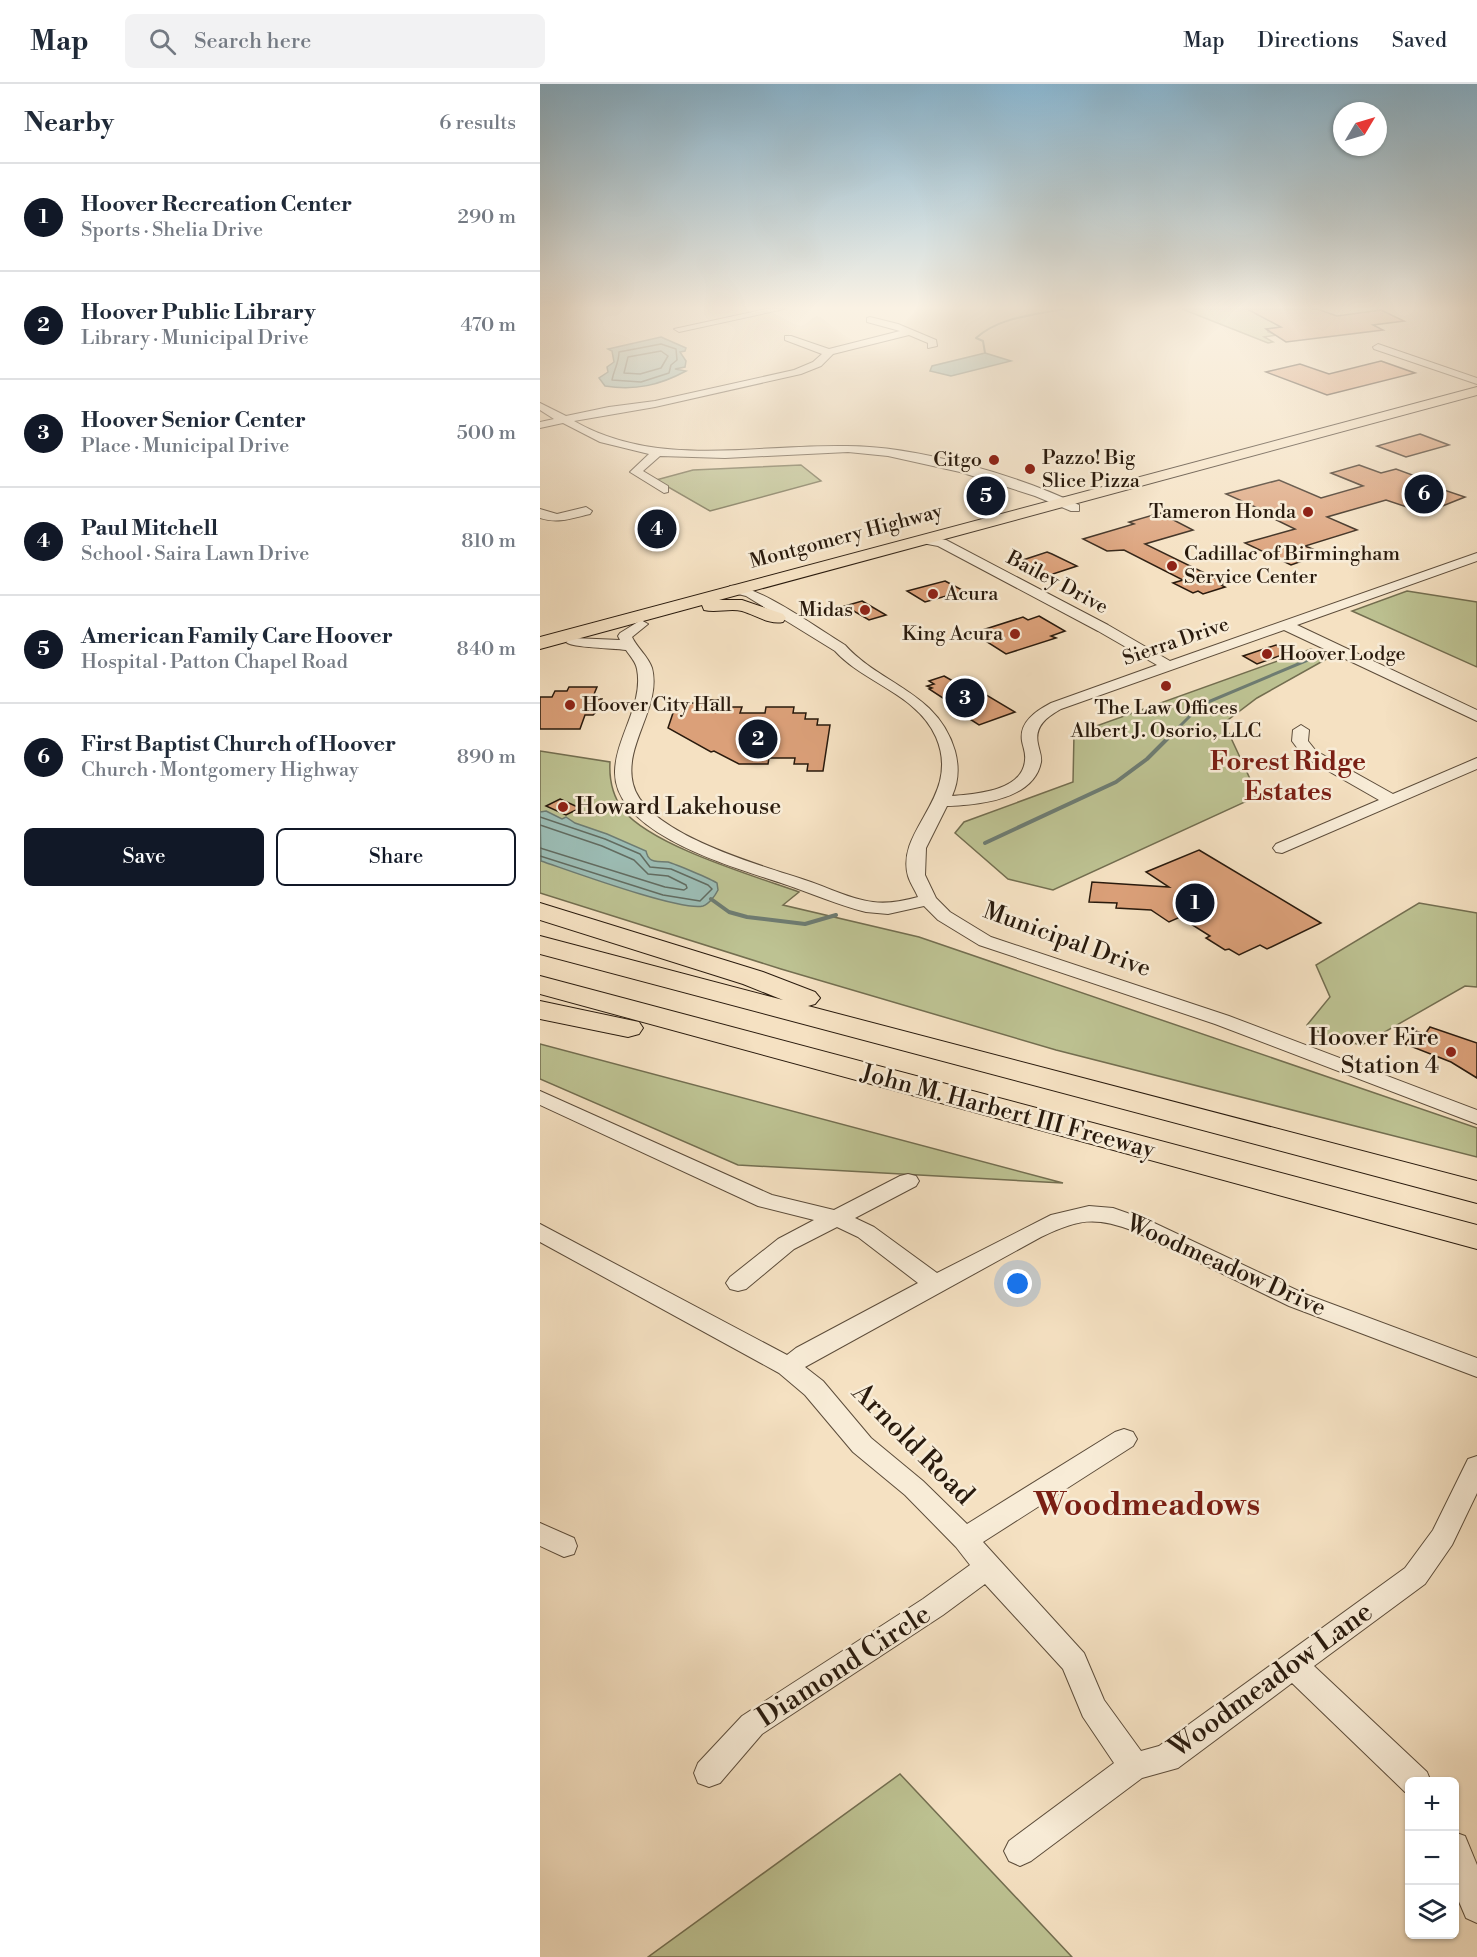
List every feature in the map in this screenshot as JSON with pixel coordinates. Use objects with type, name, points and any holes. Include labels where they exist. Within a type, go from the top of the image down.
[{"type":"highway","points":[[540,910],[753,978],[930,1047]]},
{"type":"highway","name":"John M. Harbert III Freeway","points":[[540,945],[1477,1192]]},
{"type":"highway","name":"John M. Harbert III Freeway","points":[[540,985],[1477,1238]]},
{"type":"highway","points":[[540,1010],[902,1083]]},
{"type":"main road","name":"Montgomery Highway","points":[[540,651],[701,607],[742,593],[1070,505],[1458,396]]},
{"type":"main road","name":"Montgomery Highway","points":[[540,643],[807,578],[1035,510],[1194,479],[1477,402]]},
{"type":"main road","points":[[701,607],[742,604],[781,616],[779,600],[782,593],[807,578]]},
{"type":"street","points":[[540,424],[689,396]]},
{"type":"street","points":[[540,406],[604,440],[658,452],[721,454],[848,449],[900,453],[934,460],[1070,505]]},
{"type":"street","points":[[658,452],[636,472],[664,489]]},
{"type":"street","points":[[1035,510],[1045,501],[1039,493]]},
{"type":"street","points":[[540,513],[556,519],[586,511]]},
{"type":"street","name":"Bailey Drive","points":[[934,542],[1102,628],[1168,666]]},
{"type":"street","name":"Sierra Drive","points":[[942,801],[978,798],[1012,788],[1030,772],[1034,764],[1030,730],[1038,715],[1168,666],[1287,626],[1477,557]]},
{"type":"street","name":"Municipal Drive","points":[[742,593],[781,616],[836,655],[850,659],[901,692],[922,708],[944,736],[951,765],[947,789],[917,848],[916,875],[928,900],[944,916],[986,941],[1222,1020],[1477,1118]]},
{"type":"street","points":[[640,624],[626,633],[629,646],[645,669],[642,701],[622,768],[632,800],[656,824],[712,852],[861,905],[888,908],[928,900]]},
{"type":"street","points":[[1287,626],[1477,716]]},
{"type":"street","points":[[573,642],[605,642],[629,646]]},
{"type":"street","points":[[1301,730],[1300,741],[1310,754],[1392,800]]},
{"type":"street","points":[[1282,848],[1477,763]]},
{"type":"street","points":[[540,1097],[766,1201],[837,1218],[866,1232],[935,1284]]},
{"type":"street","points":[[738,1283],[786,1244],[908,1181]]},
{"type":"street","name":"Woodmeadow Drive","points":[[788,1368],[805,1354],[1059,1220],[1089,1213],[1113,1215],[1142,1226],[1297,1300],[1477,1368]]},
{"type":"street","name":"Arnold Road","points":[[540,1232],[788,1368],[814,1388],[862,1445],[914,1488],[965,1539],[987,1567],[1074,1662],[1093,1708],[1134,1766]]},
{"type":"street","points":[[965,1539],[1124,1438]]},
{"type":"street","name":"Woodmeadow Lane","points":[[1020,1851],[1134,1766],[1167,1758],[1415,1576],[1443,1537],[1477,1466]]},
{"type":"street","points":[[540,1534],[564,1546]]},
{"type":"street","name":"Diamond Circle","points":[[709,1773],[752,1725],[933,1607],[987,1567]]},
{"type":"street","points":[[1294,1666],[1411,1777]]},
{"type":"street","points":[[1459,1857],[1477,1907]]},
{"type":"green space","points":[[801,465],[821,481],[710,511],[656,480],[693,470]]},
{"type":"green space","points":[[1407,591],[1477,602],[1477,667],[1352,611]]},
{"type":"green space","points":[[1311,649],[1330,657],[1257,698],[1224,723],[1258,796],[1053,890],[1008,879],[955,833],[964,822],[1073,782],[1074,734]]},
{"type":"green space","points":[[540,751],[610,762],[610,775],[616,799],[623,810],[637,823],[680,848],[731,869],[799,892],[783,905],[919,937],[1477,1128],[1477,1157],[1056,1050],[781,969],[540,893]]},
{"type":"green space","points":[[1419,903],[1477,913],[1477,987],[1465,986],[1362,1045],[1328,1038],[1307,1025],[1330,997],[1316,965]]},
{"type":"green space","points":[[540,1044],[1063,1183],[738,1165],[540,1079]]},
{"type":"green space","points":[[900,1774],[1072,1957],[648,1957]]},
{"type":"water","points":[[546,811],[562,819],[566,817],[575,823],[646,851],[652,860],[668,862],[708,878],[717,883],[718,890],[712,900],[705,905],[691,906],[650,897],[541,861],[540,812]]},
{"type":"building","points":[[1420,434],[1449,445],[1406,457],[1377,446]]},
{"type":"building","points":[[1359,465],[1381,473],[1396,469],[1437,484],[1432,486],[1465,497],[1425,513],[1386,500],[1327,517],[1357,530],[1305,546],[1315,550],[1302,554],[1311,558],[1291,565],[1245,543],[1295,529],[1264,514],[1269,513],[1226,494],[1279,480],[1321,498],[1363,486],[1331,473]]},
{"type":"building","name":"Cadillac of Birmingham Service Center","points":[[1160,513],[1193,530],[1145,544],[1225,583],[1221,585],[1225,587],[1203,594],[1198,591],[1193,593],[1173,583],[1183,580],[1124,550],[1107,551],[1083,539],[1134,524],[1129,522]]},
{"type":"building","points":[[1047,552],[1077,566],[1050,575],[1024,563],[1027,562],[1023,560]]},
{"type":"building","name":"Acura","points":[[945,581],[964,591],[925,602],[907,591]]},
{"type":"building","name":"Midas","points":[[862,601],[886,615],[869,620],[845,606]]},
{"type":"building","name":"King Acura","points":[[1039,616],[1065,631],[1051,636],[1056,638],[1006,654],[973,633],[1023,617],[1028,620]]},
{"type":"building","name":"Hoover Lodge","points":[[1276,645],[1290,652],[1257,664],[1243,656]]},
{"type":"building","points":[[944,676],[967,689],[973,687],[1015,712],[979,725],[962,714],[966,713],[929,689],[932,688],[927,686],[934,684],[929,681]]},
{"type":"building","name":"Hoover City Hall","points":[[569,687],[597,687],[592,699],[602,699],[597,711],[593,715],[585,715],[580,729],[540,729],[540,697],[552,697],[555,691],[567,691]]},
{"type":"building","points":[[703,700],[718,700],[717,703],[730,703],[729,707],[742,707],[740,713],[765,713],[766,707],[794,707],[793,713],[806,713],[805,719],[818,719],[817,725],[830,725],[823,771],[807,771],[808,764],[794,764],[795,758],[769,758],[768,764],[739,764],[714,751],[711,752],[668,728],[675,707],[688,707],[689,703],[702,703]]},
{"type":"building","name":"Howard Lakehouse","points":[[560,799],[580,808],[566,815],[546,806]]},
{"type":"building","points":[[1199,850],[1321,923],[1267,949],[1260,945],[1239,955],[1229,949],[1225,950],[1206,938],[1210,936],[1180,917],[1169,922],[1151,910],[1116,908],[1117,903],[1089,902],[1092,882],[1169,887],[1146,872]]},
{"type":"building","name":"Hoover Fire Station 4","points":[[1430,1027],[1477,1043],[1477,1078],[1451,1062],[1405,1044],[1416,1031],[1425,1034]]},
{"type":"waterway","points":[[985,843],[1116,782],[1147,759],[1201,705],[1315,657]]},
{"type":"waterway","points":[[711,899],[729,912],[747,917],[805,924],[836,915]]},
{"type":"place","name":"Citgo","points":[[994,460]]},
{"type":"place","name":"Pazzo! Big Slice Pizza","points":[[1030,469]]},
{"type":"place","name":"First Baptist Church of Hoover","points":[[1424,494]]},
{"type":"place","name":"American Family Care Hoover","points":[[986,496]]},
{"type":"place","name":"Tameron Honda","points":[[1308,512]]},
{"type":"place","name":"Paul Mitchell","points":[[657,529]]},
{"type":"place","name":"Cadillac of Birmingham Service Center","points":[[1172,566]]},
{"type":"place","name":"Acura","points":[[933,594]]},
{"type":"place","name":"Midas","points":[[865,610]]},
{"type":"place","name":"King Acura","points":[[1015,634]]},
{"type":"place","name":"Hoover Lodge","points":[[1267,654]]},
{"type":"place","name":"The Law Offices Albert J. Osorio, LLC","points":[[1166,686]]},
{"type":"place","name":"Hoover Senior Center","points":[[965,698]]},
{"type":"place","name":"Hoover City Hall","points":[[570,705]]},
{"type":"place","name":"Hoover Public Library","points":[[758,739]]},
{"type":"place","name":"Howard Lakehouse","points":[[563,807]]},
{"type":"place","name":"Hoover Recreation Center","points":[[1195,903]]},
{"type":"place","name":"Hoover Fire Station 4","points":[[1451,1052]]},
{"type":"district","name":"Forest Ridge Estates","points":[[1288,777]]},
{"type":"district","name":"Woodmeadows","points":[[1147,1505]]}]
